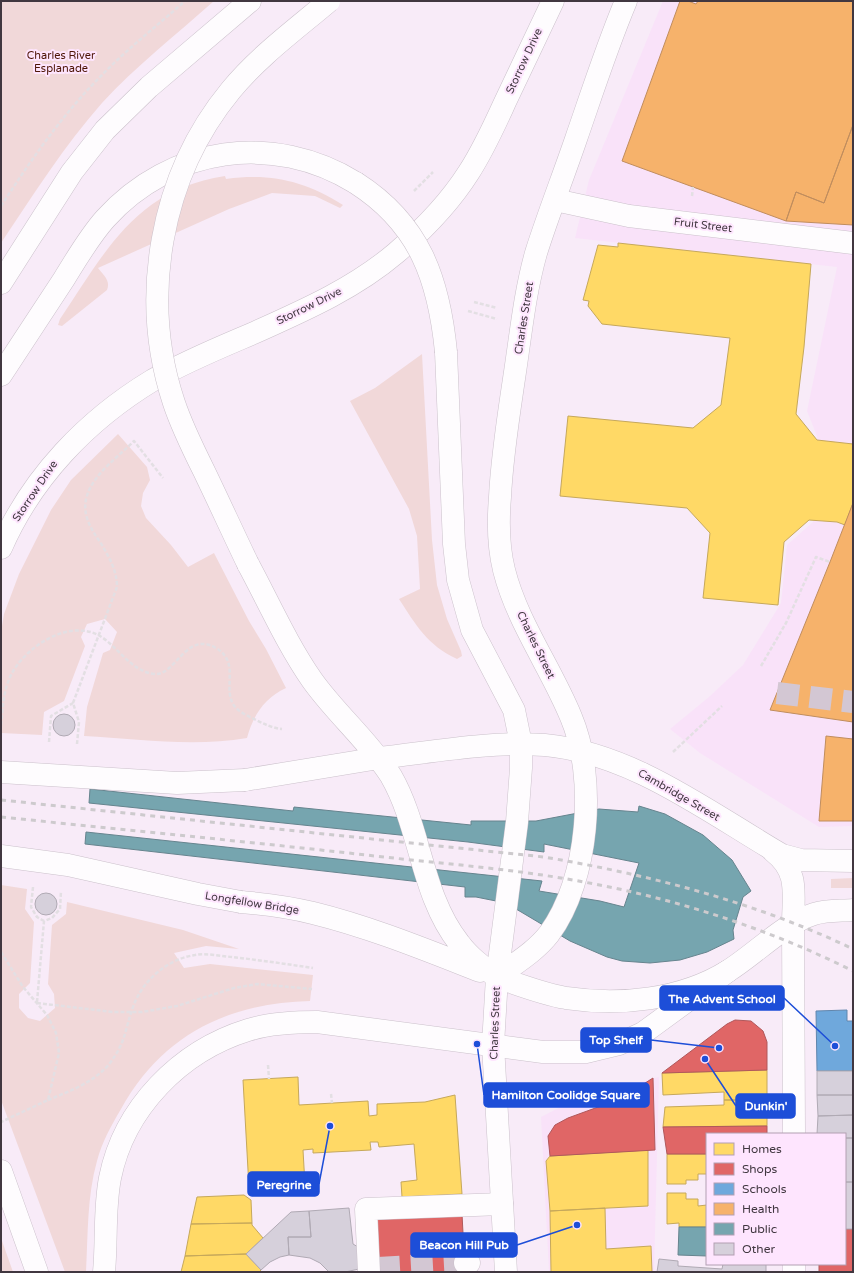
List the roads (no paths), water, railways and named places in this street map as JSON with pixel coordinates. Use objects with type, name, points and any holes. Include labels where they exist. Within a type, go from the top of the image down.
[{"type":"main road","points":[[1,283],[72,172],[105,130],[140,96],[250,1]]},
{"type":"main road","points":[[329,1],[257,63],[232,89],[213,114],[193,150],[176,187],[168,214],[161,253],[157,294],[158,323],[162,357],[170,391],[184,429],[248,564],[288,640],[312,679],[379,758],[391,777],[402,799],[434,898],[449,929],[469,956],[496,978],[523,987],[566,998],[616,1000],[654,997],[678,992],[708,981],[728,971]]},
{"type":"main road","name":"Storrow Drive","points":[[1,548],[20,511],[48,470],[70,445],[110,409],[149,383],[188,362],[304,310],[350,286],[390,258],[417,234],[453,194],[469,173],[494,125],[553,1]]},
{"type":"main road","name":"Charles Street","points":[[506,1272],[493,1045],[496,978],[544,940],[551,931],[572,888],[580,857],[584,828],[585,781],[581,752],[571,717],[523,621],[508,584],[501,553],[499,529],[501,474],[523,316],[536,253],[626,1]]},
{"type":"main road","points":[[1,375],[98,227],[130,195],[169,171],[212,156],[232,153],[264,152],[290,156],[316,163],[356,183],[373,194],[391,211],[417,245],[430,272],[439,301],[446,352],[453,530],[458,580],[472,630],[514,710],[520,744],[518,808],[496,978]]},
{"type":"main road","name":"Fruit Street","points":[[555,200],[629,216],[853,243]]},
{"type":"main road","name":"Cambridge Street","points":[[379,758],[482,746],[520,744],[556,747],[581,752],[614,761],[648,776],[782,855],[802,860],[853,861]]},
{"type":"main road","points":[[1,772],[177,783],[245,780],[379,758]]},
{"type":"main road","points":[[772,850],[787,862],[792,876],[794,1133]]},
{"type":"main road","name":"Longfellow Bridge","points":[[1,856],[68,865],[198,894],[241,902],[296,909],[328,917],[401,941],[496,978]]},
{"type":"main road","points":[[104,1272],[108,1194],[114,1162],[123,1140],[136,1116],[156,1088],[179,1066],[206,1048],[249,1029],[299,1022],[333,1023],[543,1052],[586,1052],[606,1048],[632,1039],[643,1033],[793,925],[814,914],[853,910]]},
{"type":"main road","points":[[1,1171],[37,1272]]},
{"type":"main road","points":[[372,1269],[366,1209],[502,1204]]},
{"type":"tunnel","points":[[777,693],[853,702]]},
{"type":"tunnel","points":[[378,1268],[465,1263]]},
{"type":"railway","points":[[1,800],[544,857],[623,872],[702,892],[778,917],[853,949]]},
{"type":"railway","points":[[1,817],[480,867],[558,877],[653,897],[722,917],[789,942],[853,971]]},
{"type":"place","name":"Hamilton Coolidge Square","points":[[477,1044]]},
{"type":"place","name":"The Advent School","points":[[835,1046]]},
{"type":"place","name":"Top Shelf","points":[[719,1048]]},
{"type":"place","name":"Dunkin'","points":[[705,1059]]},
{"type":"place","name":"Peregrine","points":[[330,1126]]},
{"type":"place","name":"Beacon Hill Pub","points":[[577,1225]]},
{"type":"park label","name":"Charles River Esplanade","points":[[61,61]]}]
